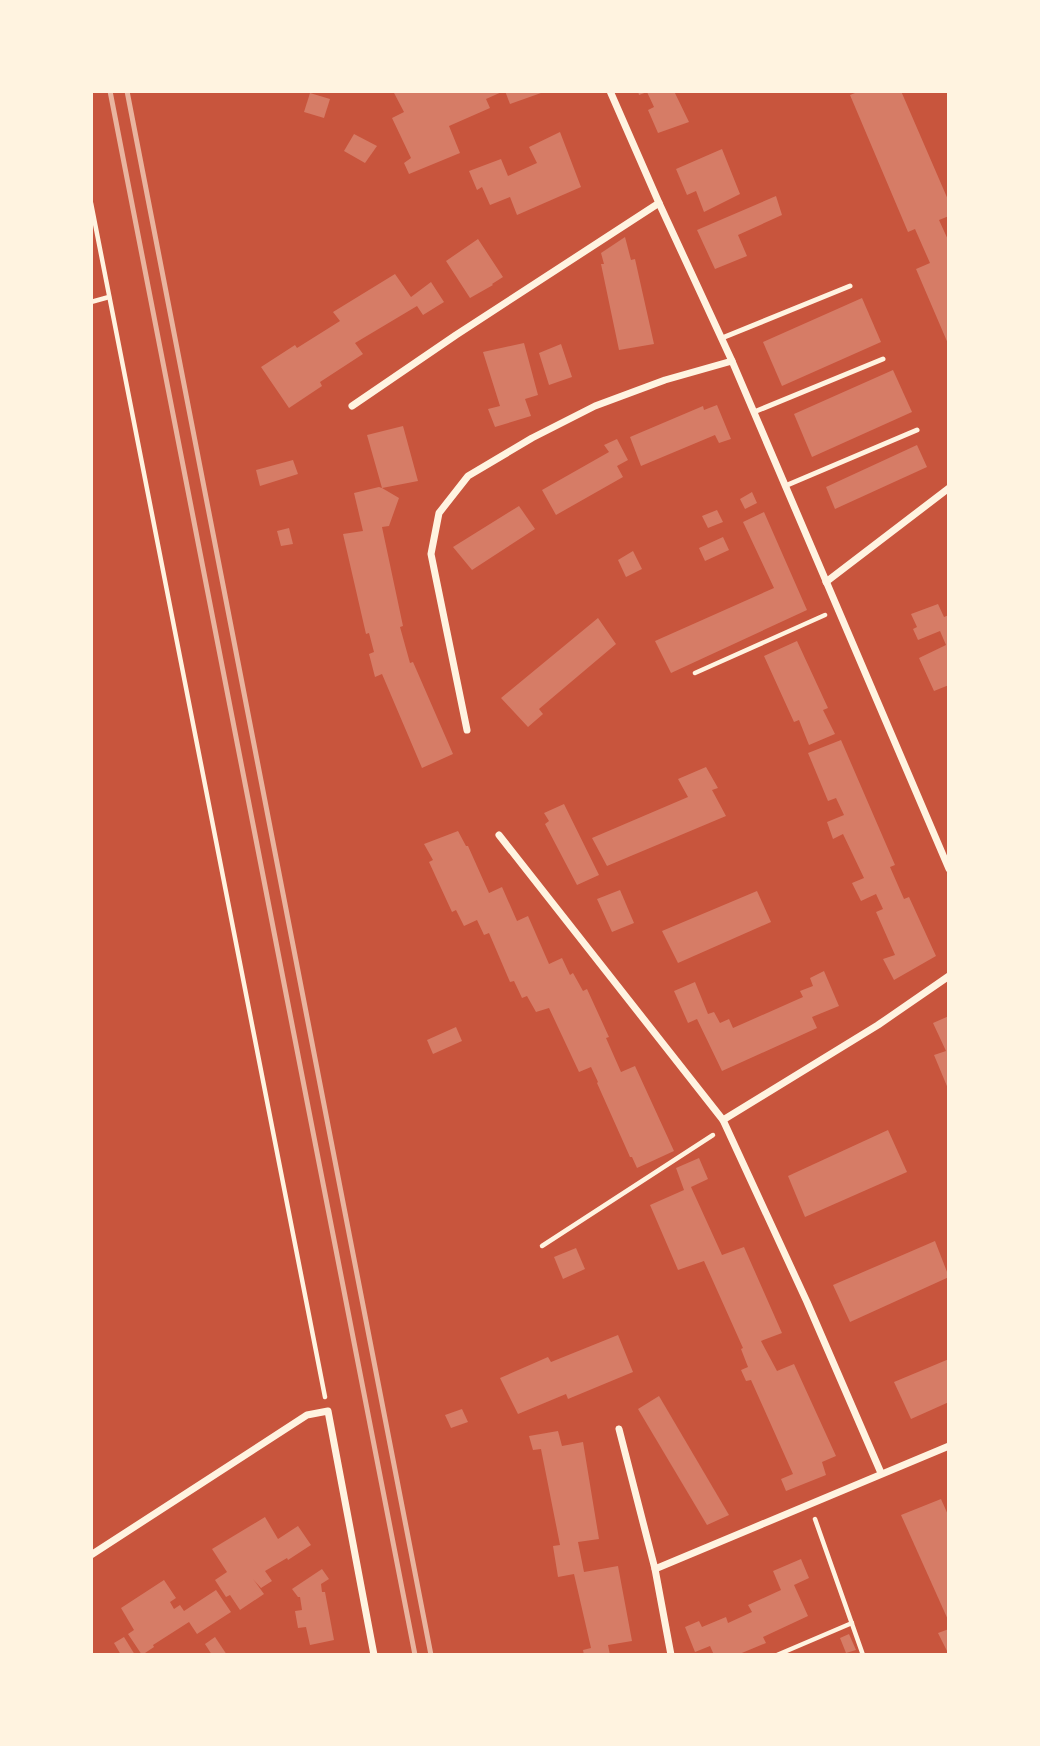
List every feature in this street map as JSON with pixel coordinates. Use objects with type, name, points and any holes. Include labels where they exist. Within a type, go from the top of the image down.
[{"type":"street","points":[[610,91],[722,338],[949,869]]},
{"type":"street","points":[[352,406],[659,202]]},
{"type":"street","points":[[467,730],[430,554],[439,513],[468,476],[543,432],[595,406],[666,380],[732,361]]},
{"type":"street","points":[[827,582],[949,488]]},
{"type":"street","points":[[499,835],[723,1120],[807,1302],[881,1473]]},
{"type":"street","points":[[723,1120],[878,1025],[949,976]]},
{"type":"street","points":[[91,1556],[307,1415],[328,1411],[374,1655]]},
{"type":"street","points":[[619,1429],[655,1569],[671,1655]]},
{"type":"street","points":[[655,1569],[949,1446]]},
{"type":"lane","points":[[722,338],[850,286]]},
{"type":"lane","points":[[754,412],[883,359]]},
{"type":"lane","points":[[785,486],[916,430]]},
{"type":"path","points":[[91,203],[328,1411]]},
{"type":"path","points":[[91,302],[110,296]]},
{"type":"path","points":[[695,673],[838,609]]},
{"type":"path","points":[[542,1246],[711,1136],[723,1120]]},
{"type":"path","points":[[810,1505],[863,1655]]},
{"type":"path","points":[[777,1655],[852,1623]]},
{"type":"building","points":[[393,91],[504,91],[486,99],[490,108],[449,126],[460,153],[409,174],[404,163],[411,158],[392,118],[404,112]]},
{"type":"building","points":[[505,91],[541,91],[541,93],[510,104]]},
{"type":"building","points":[[638,91],[674,91],[689,122],[658,133],[648,110],[654,107],[647,92],[639,95]]},
{"type":"building","points":[[860,91],[901,91],[949,202],[949,216],[939,220],[949,242],[949,346],[916,269],[930,263],[915,229],[908,232],[850,95]]},
{"type":"building","points":[[310,93],[330,99],[324,118],[304,112]]},
{"type":"building","points":[[560,132],[581,187],[517,215],[510,197],[490,205],[482,187],[477,190],[469,171],[501,159],[508,176],[537,163],[529,147]]},
{"type":"building","points":[[354,134],[377,146],[365,163],[344,151]]},
{"type":"building","points":[[722,149],[740,194],[704,212],[696,191],[687,195],[676,169]]},
{"type":"building","points":[[776,196],[782,215],[738,235],[747,256],[715,269],[697,230]]},
{"type":"building","points":[[625,237],[631,260],[635,259],[654,344],[619,350],[601,253]]},
{"type":"building","points":[[478,239],[503,277],[470,298],[446,261]]},
{"type":"building","points":[[395,274],[411,297],[431,282],[444,302],[423,315],[417,306],[355,343],[363,354],[320,382],[322,386],[289,408],[261,367],[340,321],[333,312]]},
{"type":"building","points":[[862,298],[881,342],[782,386],[763,342]]},
{"type":"building","points":[[524,343],[538,395],[525,399],[531,416],[495,427],[488,409],[500,406],[483,352]]},
{"type":"building","points":[[561,344],[572,377],[549,385],[539,353]]},
{"type":"building","points":[[893,370],[912,412],[812,457],[794,414]]},
{"type":"building","points":[[717,405],[731,439],[719,443],[715,435],[641,466],[630,437],[703,406],[704,410]]},
{"type":"building","points":[[403,426],[418,481],[382,488],[367,435]]},
{"type":"building","points":[[617,439],[628,460],[617,466],[623,477],[556,515],[542,490],[609,452],[604,445]]},
{"type":"building","points":[[917,445],[927,467],[835,509],[826,487]]},
{"type":"building","points":[[293,460],[298,474],[260,486],[256,470]]},
{"type":"building","points":[[382,488],[399,498],[389,526],[382,527],[403,626],[400,627],[410,663],[413,662],[453,754],[422,768],[382,674],[375,677],[369,654],[374,652],[369,633],[366,634],[343,534],[363,531],[354,493]]},
{"type":"building","points":[[752,492],[757,503],[745,509],[740,499]]},
{"type":"building","points":[[519,506],[535,529],[472,570],[453,547]]},
{"type":"building","points":[[717,510],[723,522],[708,528],[702,516]]},
{"type":"building","points":[[764,512],[807,610],[671,673],[655,641],[774,588],[743,522]]},
{"type":"building","points":[[289,528],[293,544],[281,546],[277,531]]},
{"type":"building","points":[[723,537],[729,550],[705,561],[699,548]]},
{"type":"building","points":[[633,551],[642,569],[626,577],[618,560]]},
{"type":"building","points":[[938,604],[944,617],[949,615],[949,685],[934,691],[919,658],[946,645],[940,631],[918,640],[913,629],[917,627],[911,614]]},
{"type":"building","points":[[598,618],[616,644],[539,709],[543,714],[528,727],[501,698]]},
{"type":"building","points":[[797,641],[828,708],[823,710],[835,734],[809,745],[799,720],[794,722],[764,656]]},
{"type":"building","points":[[841,740],[895,865],[890,867],[904,899],[909,897],[936,956],[894,980],[883,959],[895,955],[876,912],[883,909],[876,894],[861,901],[852,883],[864,878],[843,834],[833,839],[827,822],[844,815],[836,798],[828,801],[808,753]]},
{"type":"building","points":[[706,767],[718,788],[712,790],[726,816],[607,866],[592,838],[688,797],[678,779]]},
{"type":"building","points":[[564,804],[599,875],[577,885],[545,824],[549,821],[544,813]]},
{"type":"building","points":[[458,831],[468,846],[489,893],[502,887],[517,921],[528,916],[549,964],[562,958],[570,975],[573,973],[583,991],[587,989],[609,1037],[606,1038],[621,1072],[635,1066],[674,1151],[637,1168],[591,1067],[579,1072],[549,1008],[536,1012],[527,996],[522,998],[514,981],[510,982],[489,933],[484,935],[477,920],[464,926],[456,910],[452,912],[429,862],[433,860],[424,844]]},
{"type":"building","points":[[620,890],[634,923],[612,932],[597,899]]},
{"type":"building","points":[[757,891],[771,922],[678,963],[662,931]]},
{"type":"building","points":[[824,971],[839,1006],[812,1017],[817,1028],[722,1071],[697,1019],[688,1023],[674,991],[695,982],[708,1014],[714,1012],[720,1023],[729,1019],[733,1028],[803,997],[800,991],[813,986],[810,978]]},
{"type":"building","points":[[949,1016],[949,1091],[934,1055],[946,1051],[933,1023]]},
{"type":"building","points":[[456,1027],[462,1041],[433,1054],[427,1040]]},
{"type":"building","points":[[888,1130],[907,1172],[805,1217],[788,1176]]},
{"type":"building","points":[[699,1158],[708,1179],[691,1187],[722,1255],[744,1247],[782,1333],[761,1341],[777,1371],[794,1364],[836,1456],[822,1462],[826,1475],[786,1491],[781,1479],[793,1474],[751,1380],[746,1381],[741,1370],[748,1367],[741,1349],[743,1348],[704,1261],[678,1270],[650,1205],[684,1190],[676,1168]]},
{"type":"building","points":[[935,1241],[949,1277],[850,1322],[833,1285]]},
{"type":"building","points":[[576,1248],[585,1269],[563,1279],[554,1257]]},
{"type":"building","points":[[618,1335],[633,1372],[568,1399],[566,1394],[518,1414],[500,1378],[548,1357],[551,1362]]},
{"type":"building","points":[[949,1359],[949,1402],[911,1419],[894,1382]]},
{"type":"building","points":[[659,1396],[729,1515],[707,1525],[638,1409]]},
{"type":"building","points":[[462,1409],[468,1422],[451,1428],[445,1415]]},
{"type":"building","points":[[558,1431],[562,1446],[583,1442],[599,1539],[578,1542],[584,1572],[618,1566],[632,1641],[608,1645],[610,1655],[584,1655],[583,1650],[591,1648],[574,1574],[558,1577],[553,1546],[560,1545],[541,1449],[533,1450],[529,1436]]},
{"type":"building","points":[[941,1499],[949,1517],[949,1622],[901,1515]]},
{"type":"building","points":[[265,1517],[278,1539],[298,1526],[311,1545],[265,1571],[272,1581],[261,1588],[253,1579],[264,1594],[240,1610],[230,1595],[226,1597],[215,1580],[227,1572],[212,1549]]},
{"type":"building","points":[[801,1559],[809,1578],[794,1585],[808,1616],[763,1637],[766,1643],[737,1655],[714,1655],[710,1646],[695,1652],[685,1627],[699,1621],[702,1627],[726,1617],[728,1623],[752,1612],[748,1605],[781,1590],[773,1571]]},
{"type":"building","points":[[322,1569],[329,1579],[321,1584],[334,1640],[310,1645],[306,1627],[298,1628],[295,1611],[302,1610],[300,1597],[292,1589]]},
{"type":"building","points":[[164,1580],[176,1598],[170,1602],[174,1609],[180,1605],[184,1611],[216,1590],[231,1612],[197,1634],[189,1622],[142,1655],[128,1634],[134,1630],[121,1608]]},
{"type":"building","points":[[949,1629],[949,1655],[938,1633]]},
{"type":"building","points":[[849,1634],[856,1650],[846,1653],[840,1638]]},
{"type":"building","points":[[124,1637],[135,1655],[121,1655],[114,1643]]},
{"type":"building","points":[[215,1637],[227,1655],[212,1655],[205,1644]]},
{"type":"railway","points":[[110,91],[415,1655]]},
{"type":"railway","points":[[127,91],[431,1655]]}]
